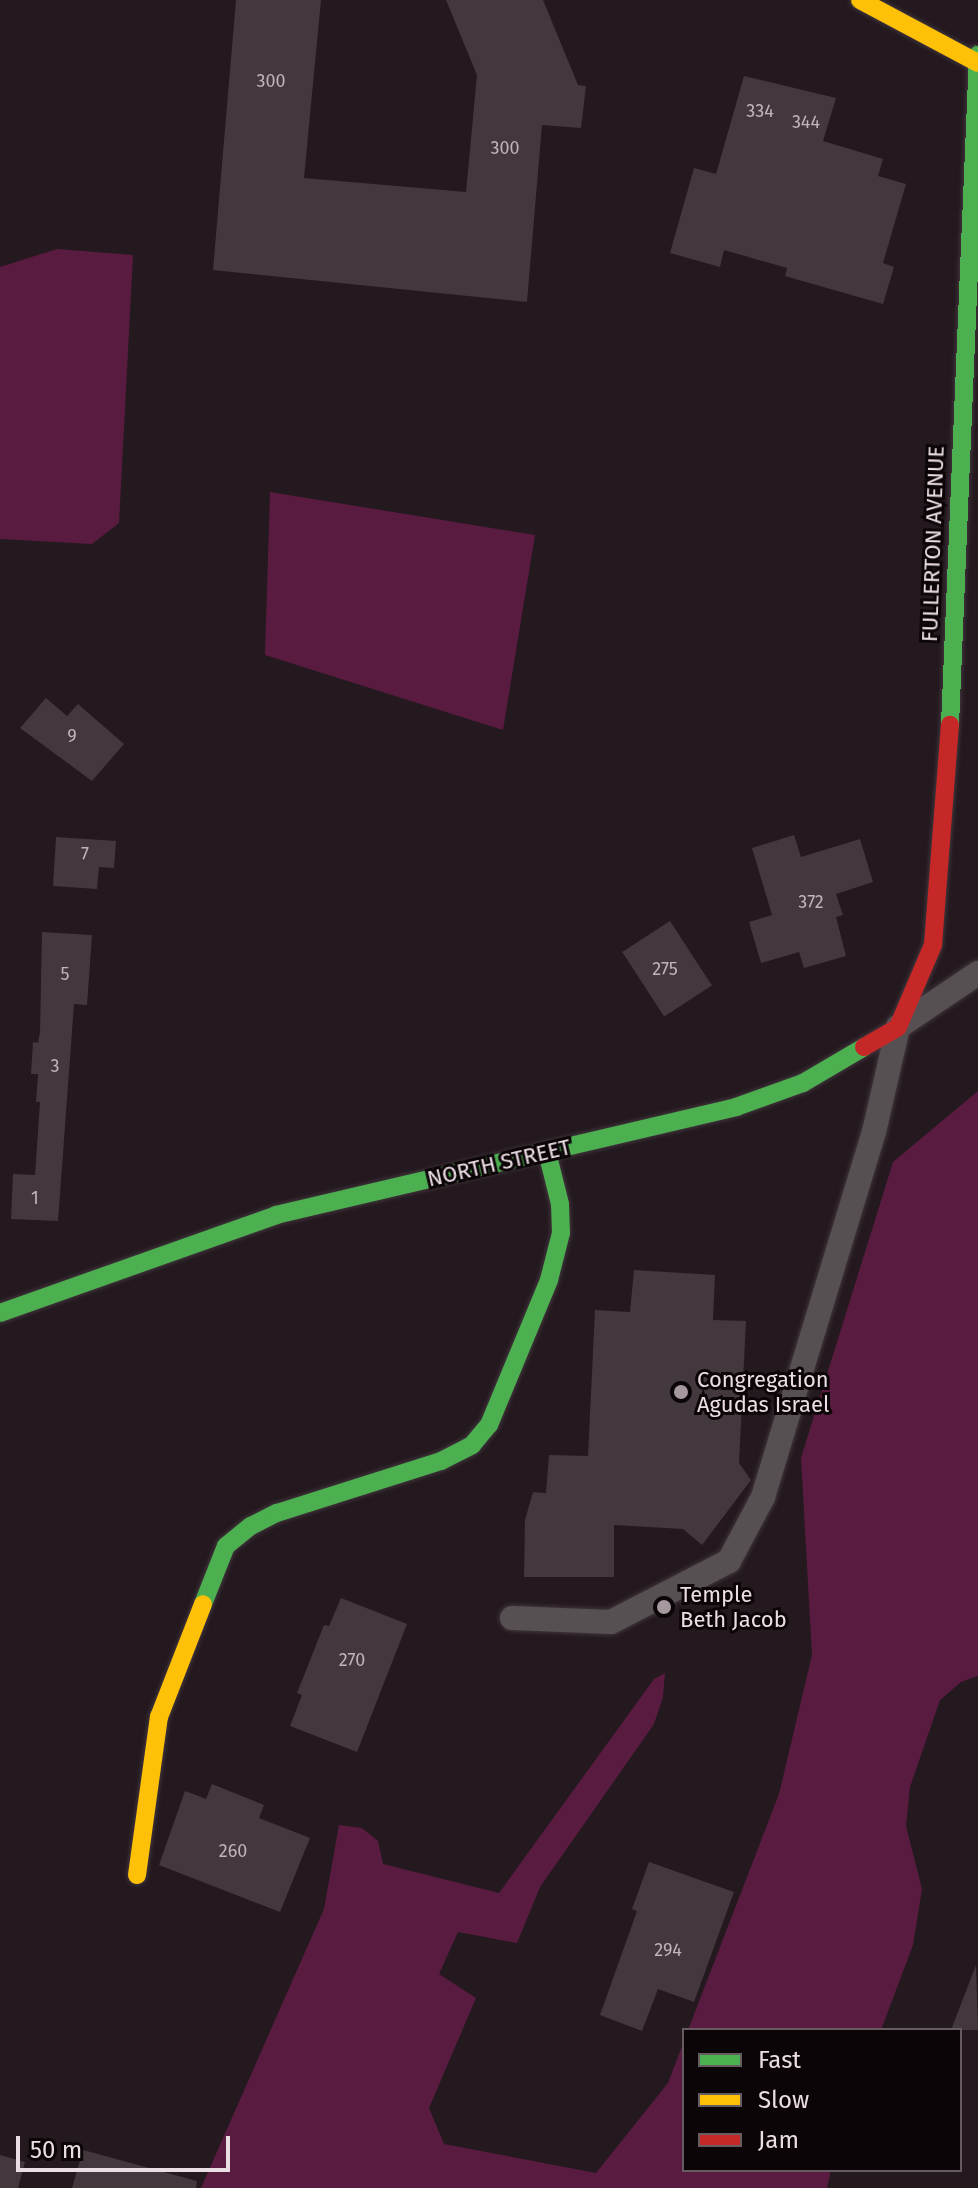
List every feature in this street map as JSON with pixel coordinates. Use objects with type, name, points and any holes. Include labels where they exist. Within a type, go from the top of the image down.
[{"type":"street","points":[[860,0],[978,63]]},
{"type":"street","name":"FULLERTON AVENUE","points":[[898,1027],[914,996],[933,945],[949,744],[978,55]]},
{"type":"street","name":"NORTH STREET","points":[[0,1313],[276,1215],[736,1107],[790,1088],[898,1027],[978,973]]},
{"type":"street","points":[[512,1618],[611,1622],[729,1561],[763,1497],[874,1132],[898,1027]]},
{"type":"street","points":[[137,1875],[159,1717],[226,1546],[251,1526],[277,1513],[441,1461],[472,1445],[489,1425],[549,1280],[561,1233],[560,1204],[547,1152]]},
{"type":"shaded area","points":[[57,249],[133,255],[119,523],[92,544],[0,539],[0,267]]},
{"type":"shaded area","points":[[270,492],[535,535],[503,730],[265,655]]},
{"type":"shaded area","points":[[978,1091],[978,1676],[961,1682],[940,1700],[910,1787],[906,1826],[922,1889],[913,1945],[882,2028],[689,2028],[779,1794],[812,1655],[801,1458],[893,1162]]},
{"type":"shaded area","points":[[665,1673],[663,1697],[654,1724],[540,1887],[517,1943],[458,1932],[439,1974],[476,1998],[429,2108],[444,2144],[596,2173],[668,2083],[682,2046],[682,2172],[831,2172],[827,2188],[201,2188],[324,1909],[339,1825],[362,1828],[378,1841],[383,1864],[499,1893],[654,1679]]},
{"type":"building","points":[[236,0],[321,0],[304,178],[466,192],[477,75],[446,0],[543,0],[578,85],[586,86],[581,128],[542,125],[527,302],[213,270]]},
{"type":"building","points":[[744,76],[836,98],[823,141],[883,159],[878,176],[906,184],[883,263],[894,267],[883,304],[785,276],[787,268],[724,250],[720,267],[670,253],[694,168],[716,174]]},
{"type":"building","points":[[46,698],[67,716],[78,704],[124,744],[92,781],[20,728]]},
{"type":"building","points":[[794,835],[801,857],[860,839],[873,882],[836,894],[843,915],[836,917],[846,956],[804,968],[799,952],[761,963],[749,922],[772,915],[752,848]]},
{"type":"building","points":[[56,837],[116,841],[114,868],[99,867],[97,889],[53,886]]},
{"type":"building","points":[[670,921],[712,986],[664,1017],[622,952]]},
{"type":"building","points":[[42,932],[92,935],[87,1005],[74,1004],[58,1221],[11,1219],[13,1174],[35,1175],[40,1102],[36,1102],[38,1074],[31,1074],[33,1042],[38,1043],[40,1032]]},
{"type":"building","points":[[634,1270],[715,1275],[713,1320],[746,1321],[739,1463],[751,1480],[702,1545],[683,1529],[614,1525],[614,1577],[524,1577],[525,1520],[533,1492],[546,1493],[549,1455],[588,1456],[595,1310],[630,1312]]},
{"type":"building","points":[[341,1598],[407,1624],[357,1752],[290,1726],[302,1695],[297,1693],[324,1625],[329,1626]]},
{"type":"building","points":[[212,1784],[264,1805],[259,1818],[310,1838],[280,1912],[159,1865],[185,1791],[206,1799]]},
{"type":"building","points":[[649,1862],[734,1892],[694,2002],[658,1989],[642,2031],[600,2015],[637,1911],[632,1909]]},
{"type":"building","points":[[976,1965],[978,2030],[952,2028]]},
{"type":"building","points":[[83,2150],[197,2181],[196,2188],[72,2188]]},
{"type":"building","points":[[0,2155],[25,2162],[18,2188],[0,2188]]},
{"type":"traffic: fast","points":[[950,725],[978,55]]},
{"type":"traffic: fast","points":[[0,1313],[276,1215],[736,1107],[803,1083],[864,1047]]},
{"type":"traffic: fast","points":[[203,1604],[226,1546],[251,1526],[277,1513],[441,1461],[472,1445],[489,1425],[549,1280],[561,1233],[560,1204],[547,1152]]},
{"type":"traffic: slow","points":[[860,0],[978,63]]},
{"type":"traffic: slow","points":[[137,1875],[159,1717],[203,1604]]},
{"type":"traffic: jam","points":[[864,1047],[898,1027],[933,945],[950,725]]},
{"type":"place","name":"Congregation Agudas Israel","points":[[681,1392]]},
{"type":"place","name":"Temple Beth Jacob","points":[[664,1607]]}]
